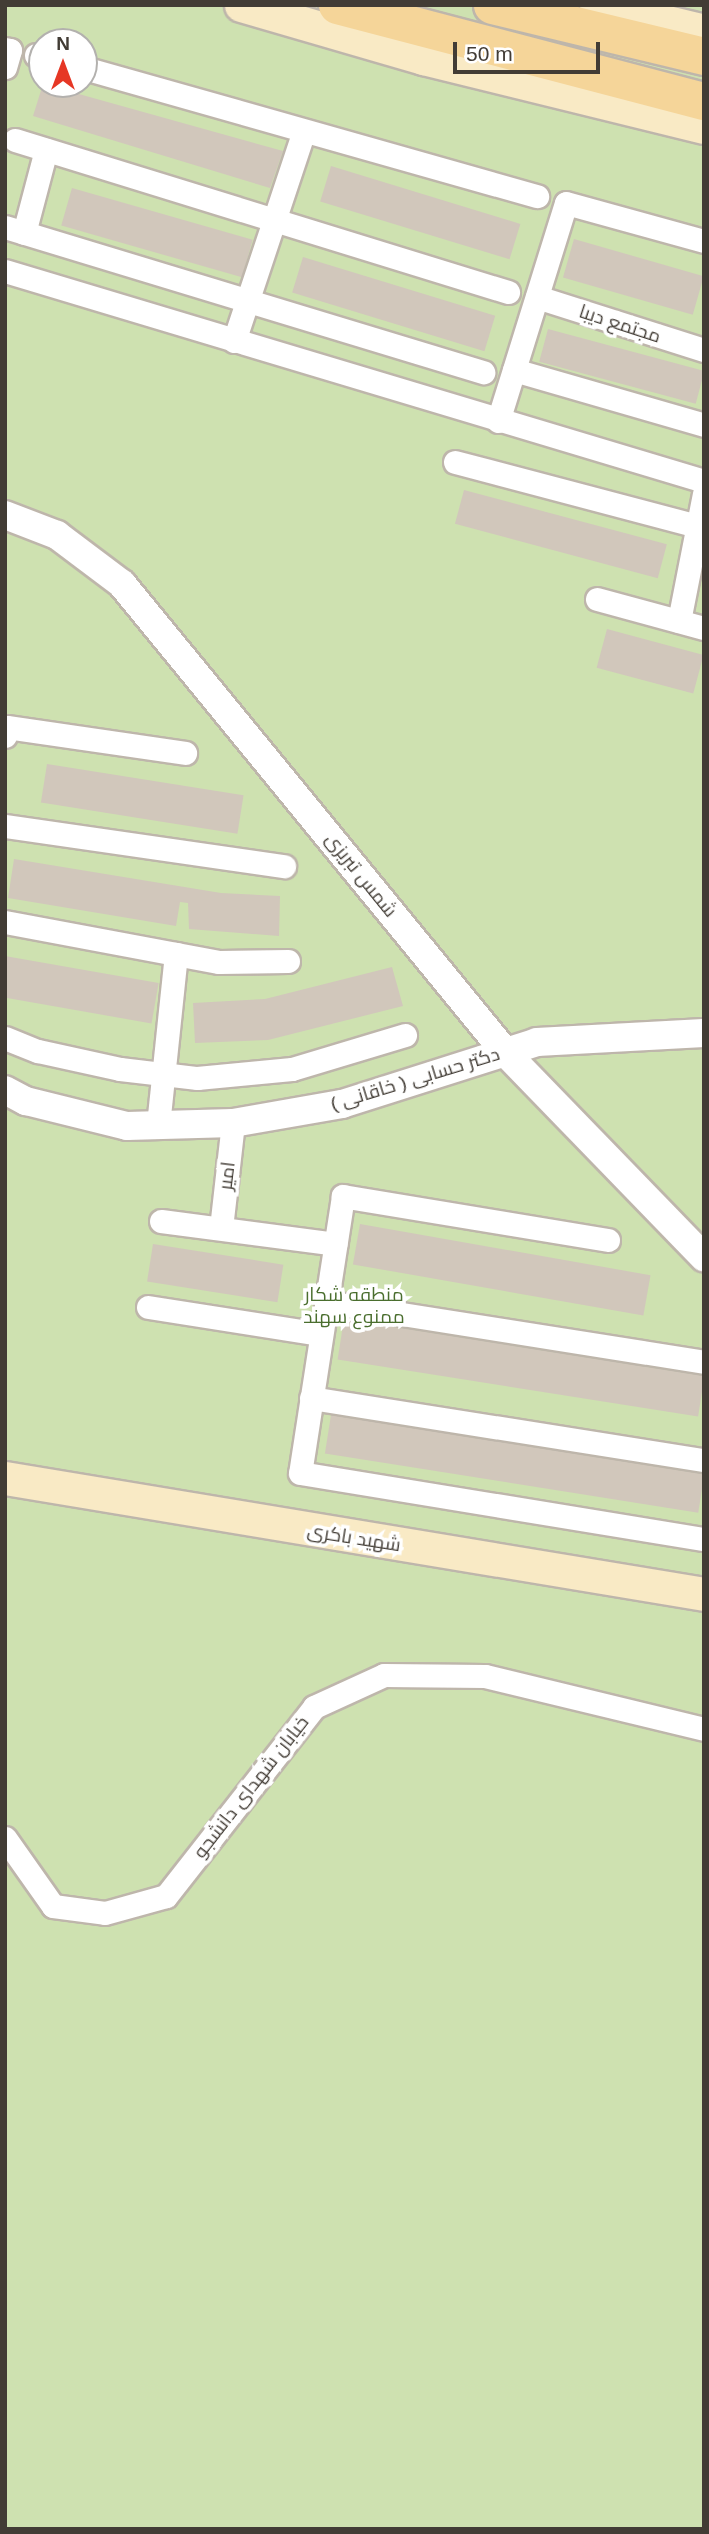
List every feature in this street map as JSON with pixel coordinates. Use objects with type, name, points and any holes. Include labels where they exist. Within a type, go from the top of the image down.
[{"type":"main road","points":[[241,5],[423,58],[704,127]]},
{"type":"main road","points":[[337,5],[496,49],[704,101]]},
{"type":"main road","points":[[492,5],[704,56]]},
{"type":"main road","points":[[605,7],[704,31]]},
{"type":"main road","points":[[423,58],[496,49],[579,97]]},
{"type":"main road","name":"شهید باکری","points":[[5,1478],[704,1594]]},
{"type":"street","points":[[5,49],[10,50],[5,67]]},
{"type":"street","points":[[98,72],[537,196]]},
{"type":"street","points":[[668,119],[704,140]]},
{"type":"street","points":[[234,341],[304,131]]},
{"type":"street","points":[[15,140],[508,292]]},
{"type":"street","points":[[47,150],[15,230],[483,372]]},
{"type":"street","points":[[498,421],[566,203],[704,241]]},
{"type":"street","points":[[5,271],[704,481]]},
{"type":"street","name":"مجتمع دیبا","points":[[537,297],[704,350]]},
{"type":"street","points":[[514,369],[704,425]]},
{"type":"street","points":[[455,463],[699,527]]},
{"type":"street","points":[[672,471],[704,474]]},
{"type":"street","points":[[679,621],[704,494]]},
{"type":"street","name":"شمس تبریزی","points":[[5,515],[57,535],[122,584],[505,1052],[704,1257]]},
{"type":"street","points":[[597,599],[704,628]]},
{"type":"street","points":[[5,736],[7,727],[185,753]]},
{"type":"street","points":[[5,826],[284,866]]},
{"type":"street","points":[[5,922],[219,962],[288,961]]},
{"type":"street","points":[[158,1125],[176,954]]},
{"type":"street","name":"دکتر حسابی ( خاقانی )","points":[[5,1090],[26,1101],[127,1126],[233,1123],[342,1104],[537,1042],[704,1033]]},
{"type":"street","points":[[5,1038],[38,1051],[197,1078],[292,1069],[405,1035]]},
{"type":"street","name":"امیر","points":[[221,1228],[233,1123]]},
{"type":"street","points":[[608,1240],[343,1196],[300,1473],[704,1539]]},
{"type":"street","points":[[160,1221],[335,1244]]},
{"type":"street","points":[[326,1302],[704,1362]]},
{"type":"street","points":[[148,1307],[321,1334]]},
{"type":"street","points":[[311,1398],[704,1460]]},
{"type":"street","name":"خیابان شهدای دانشجو","points":[[5,1838],[53,1906],[105,1913],[166,1896],[314,1707],[384,1675],[485,1676],[704,1729]]},
{"type":"green space","name":"منطقه شکار ممنوع سهند","points":[[5,5],[704,5],[704,2529],[5,2529]]},
{"type":"building","points":[[39,98],[93,98],[283,151],[270,188],[33,116]]},
{"type":"building","points":[[331,166],[520,224],[510,259],[320,201]]},
{"type":"building","points":[[72,188],[253,240],[242,277],[61,225]]},
{"type":"building","points":[[574,239],[704,276],[693,315],[563,277]]},
{"type":"building","points":[[303,257],[495,316],[484,351],[292,292]]},
{"type":"building","points":[[548,329],[704,371],[696,404],[539,362]]},
{"type":"building","points":[[464,490],[667,544],[658,578],[455,524]]},
{"type":"building","points":[[607,629],[704,655],[693,694],[597,668]]},
{"type":"building","points":[[47,764],[244,795],[237,834],[41,803]]},
{"type":"building","points":[[14,859],[221,893],[280,896],[279,936],[189,929],[188,903],[180,902],[176,926],[8,898]]},
{"type":"building","points":[[5,956],[159,983],[152,1023],[5,998]]},
{"type":"building","points":[[392,967],[403,1006],[268,1040],[195,1043],[193,1003],[265,999]]},
{"type":"building","points":[[360,1224],[651,1275],[643,1316],[353,1264]]},
{"type":"building","points":[[153,1244],[283,1265],[277,1302],[147,1282]]},
{"type":"building","points":[[344,1319],[704,1376],[698,1417],[338,1359]]},
{"type":"building","points":[[331,1415],[704,1474],[698,1513],[325,1454]]}]
